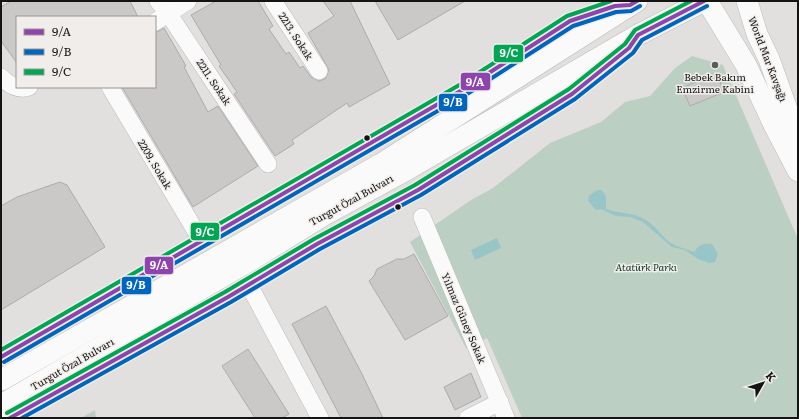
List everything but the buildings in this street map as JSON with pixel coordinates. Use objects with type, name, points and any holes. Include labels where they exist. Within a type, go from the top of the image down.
[{"type":"main road","name":"Turgut Özal Bulvarı","points":[[1,404],[251,260],[324,215],[408,169],[638,35],[706,1]]},
{"type":"main road","name":"World Mar Kavşağı","points":[[706,1],[746,66],[798,171]]},
{"type":"main road","name":"World Mar Kavşağı","points":[[748,1],[757,34],[769,59],[798,140]]},
{"type":"main road","name":"Turgut Özal Bulvarı","points":[[1,380],[381,164],[634,3]]},
{"type":"street","points":[[160,12],[188,1]]},
{"type":"street","name":"2213. Sokak","points":[[273,1],[319,71]]},
{"type":"street","points":[[1,356],[464,89],[570,21],[615,6],[634,3]]},
{"type":"street","name":"2211. Sokak","points":[[160,12],[268,164]]},
{"type":"street","points":[[10,418],[248,285],[317,244],[418,190],[572,94],[629,48],[638,35]]},
{"type":"street","points":[[1,77],[8,84],[16,87]]},
{"type":"street","name":"2209. Sokak","points":[[111,88],[201,240]]},
{"type":"street","name":"Yılmaz Güney Sokak","points":[[422,217],[506,418]]},
{"type":"street","points":[[248,285],[320,418]]},
{"type":"street","points":[[468,418],[500,402]]},
{"type":"green space","name":"Atatürk Parkı","points":[[692,56],[723,65],[798,239],[798,418],[522,418],[487,338],[466,348],[410,242],[471,200],[493,188],[550,143],[601,122],[625,102],[650,96],[675,68]]},
{"type":"green space","points":[[95,410],[96,418],[81,418]]},
{"type":"water","points":[[597,190],[601,190],[605,195],[606,209],[631,214],[648,221],[669,242],[675,245],[695,252],[698,247],[702,245],[712,244],[718,254],[715,262],[709,263],[698,259],[685,250],[672,247],[643,222],[630,217],[616,216],[601,209],[596,210],[588,201],[589,196]]},
{"type":"water","points":[[497,238],[501,248],[475,260],[471,250]]},
{"type":"transit line","name":"9/C","points":[[1,350],[461,84],[567,16],[611,1]]},
{"type":"transit line","name":"9/A","points":[[1,357],[464,89],[570,21],[615,6],[630,5],[637,1]]},
{"type":"transit line","name":"9/C","points":[[7,413],[225,292],[314,239],[415,185],[569,89],[625,44],[635,30],[691,1]]},
{"type":"transit line","name":"9/A","points":[[10,418],[228,297],[317,244],[418,190],[572,94],[629,48],[638,35],[704,1]]},
{"type":"transit line","name":"9/B","points":[[4,362],[467,94],[573,26],[616,12],[631,11],[640,6]]},
{"type":"transit line","name":"9/B","points":[[22,418],[231,302],[320,249],[421,195],[575,99],[633,53],[642,40],[707,6]]},
{"type":"place","name":"Bebek Bakım Emzirme Kabini","points":[[715,65]]}]
